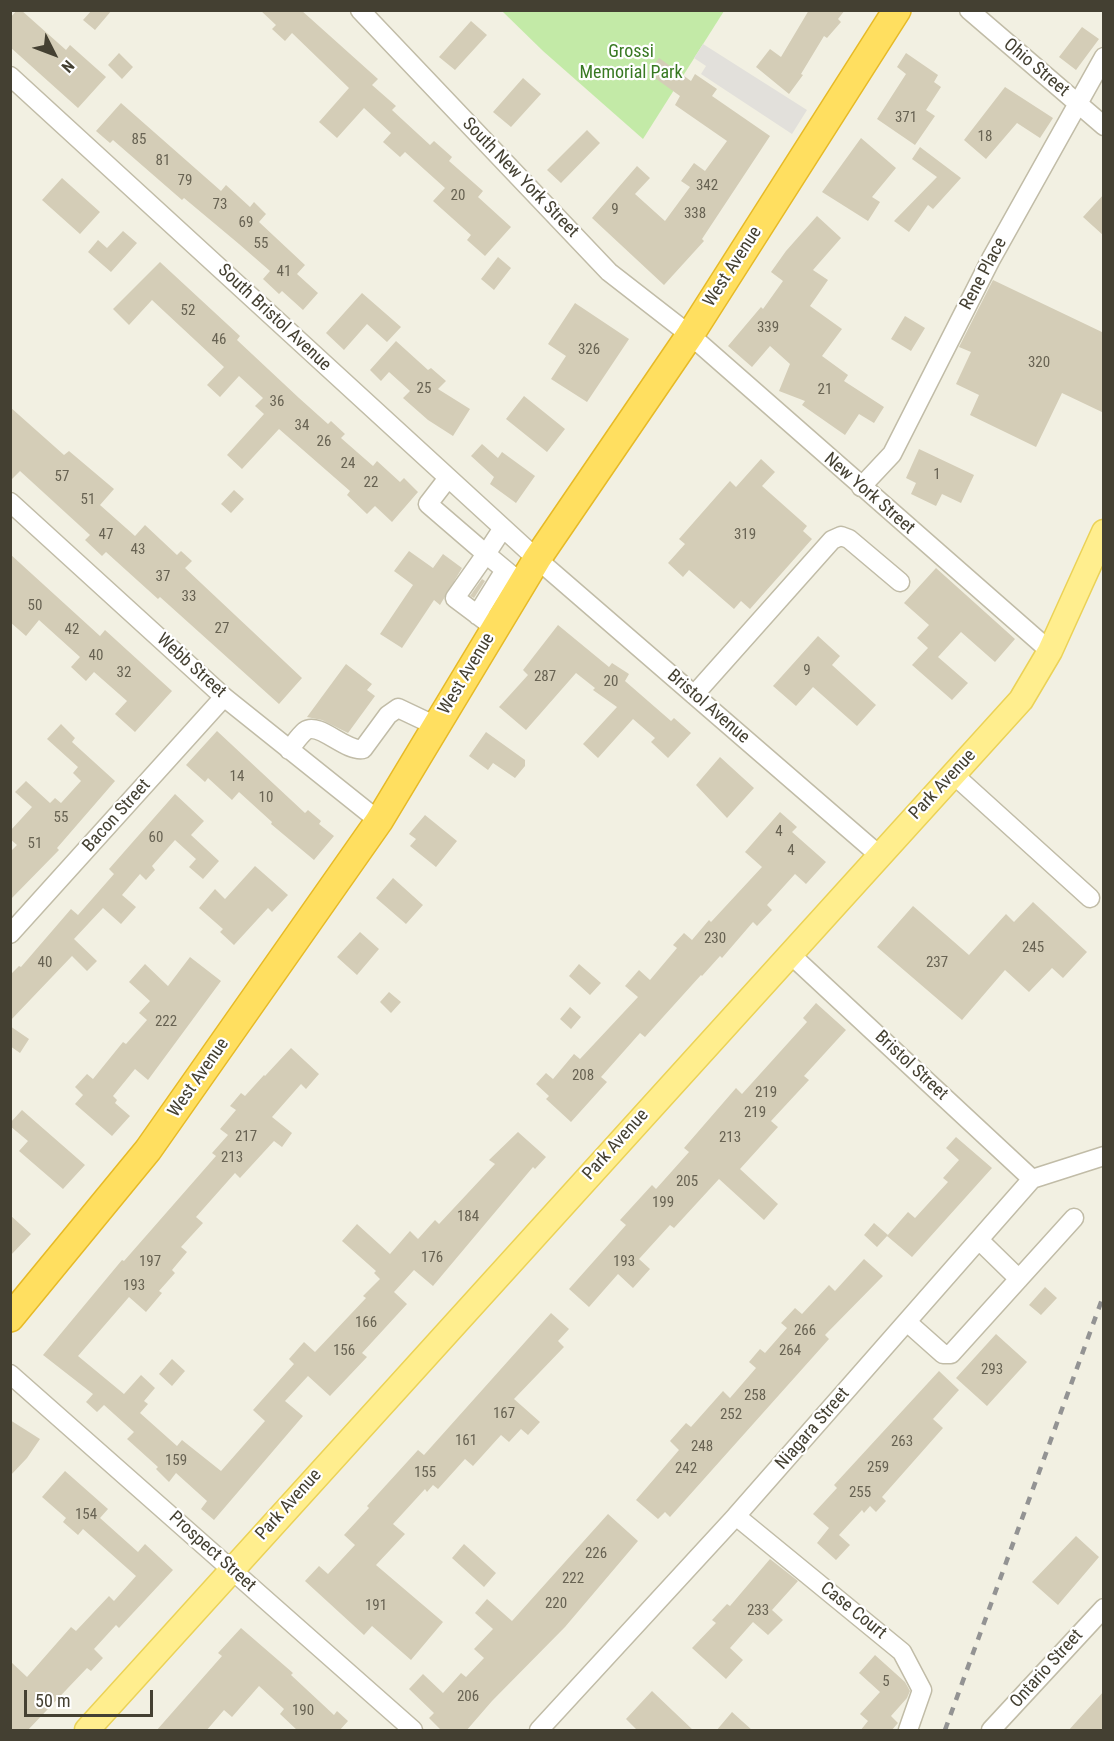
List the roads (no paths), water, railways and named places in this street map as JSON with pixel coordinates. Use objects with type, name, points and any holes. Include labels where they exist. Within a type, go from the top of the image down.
[{"type":"highway","name":"West Avenue","points":[[10,1318],[148,1150],[379,821],[436,726],[486,621],[514,577],[537,559],[690,335],[897,10]]},
{"type":"main road","name":"Park Avenue","points":[[87,1731],[231,1569],[1021,700],[1050,651],[1104,532]]},
{"type":"street","name":"South New York Street","points":[[360,10],[609,272],[690,335]]},
{"type":"street","name":"Ohio Street","points":[[969,10],[1104,126]]},
{"type":"street","name":"Rene Place","points":[[861,487],[892,454],[991,259],[1104,57]]},
{"type":"street","name":"South Bristol Avenue","points":[[10,76],[537,559]]},
{"type":"street","name":"New York Street","points":[[690,335],[1050,651]]},
{"type":"street","points":[[448,478],[428,504],[514,577]]},
{"type":"street","name":"Webb Street","points":[[10,502],[224,698],[379,821]]},
{"type":"street","points":[[486,621],[455,598],[503,528]]},
{"type":"street","points":[[694,695],[832,540],[841,536],[849,538],[900,582]]},
{"type":"street","name":"Bristol Avenue","points":[[537,559],[879,855]]},
{"type":"street","name":"Bacon Street","points":[[10,934],[224,698]]},
{"type":"street","points":[[290,750],[304,732],[310,729],[321,731],[356,750],[368,744],[388,715],[398,708],[436,726]]},
{"type":"street","points":[[953,774],[1090,898]]},
{"type":"street","name":"Bristol Street","points":[[790,954],[1032,1179]]},
{"type":"street","points":[[1032,1179],[1104,1156]]},
{"type":"street","name":"Niagara Street","points":[[539,1731],[736,1516],[1032,1179]]},
{"type":"street","points":[[907,1322],[943,1354],[951,1354],[1074,1218]]},
{"type":"street","points":[[979,1240],[1019,1279]]},
{"type":"street","name":"Prospect Street","points":[[10,1374],[413,1731]]},
{"type":"street","name":"Case Court","points":[[736,1516],[902,1652],[922,1689],[908,1731]]},
{"type":"street","name":"Ontario Street","points":[[992,1731],[1104,1608]]},
{"type":"railway","points":[[945,1730],[1104,1294]]},
{"type":"park label","name":"Grossi Memorial Park","points":[[631,62]]}]
